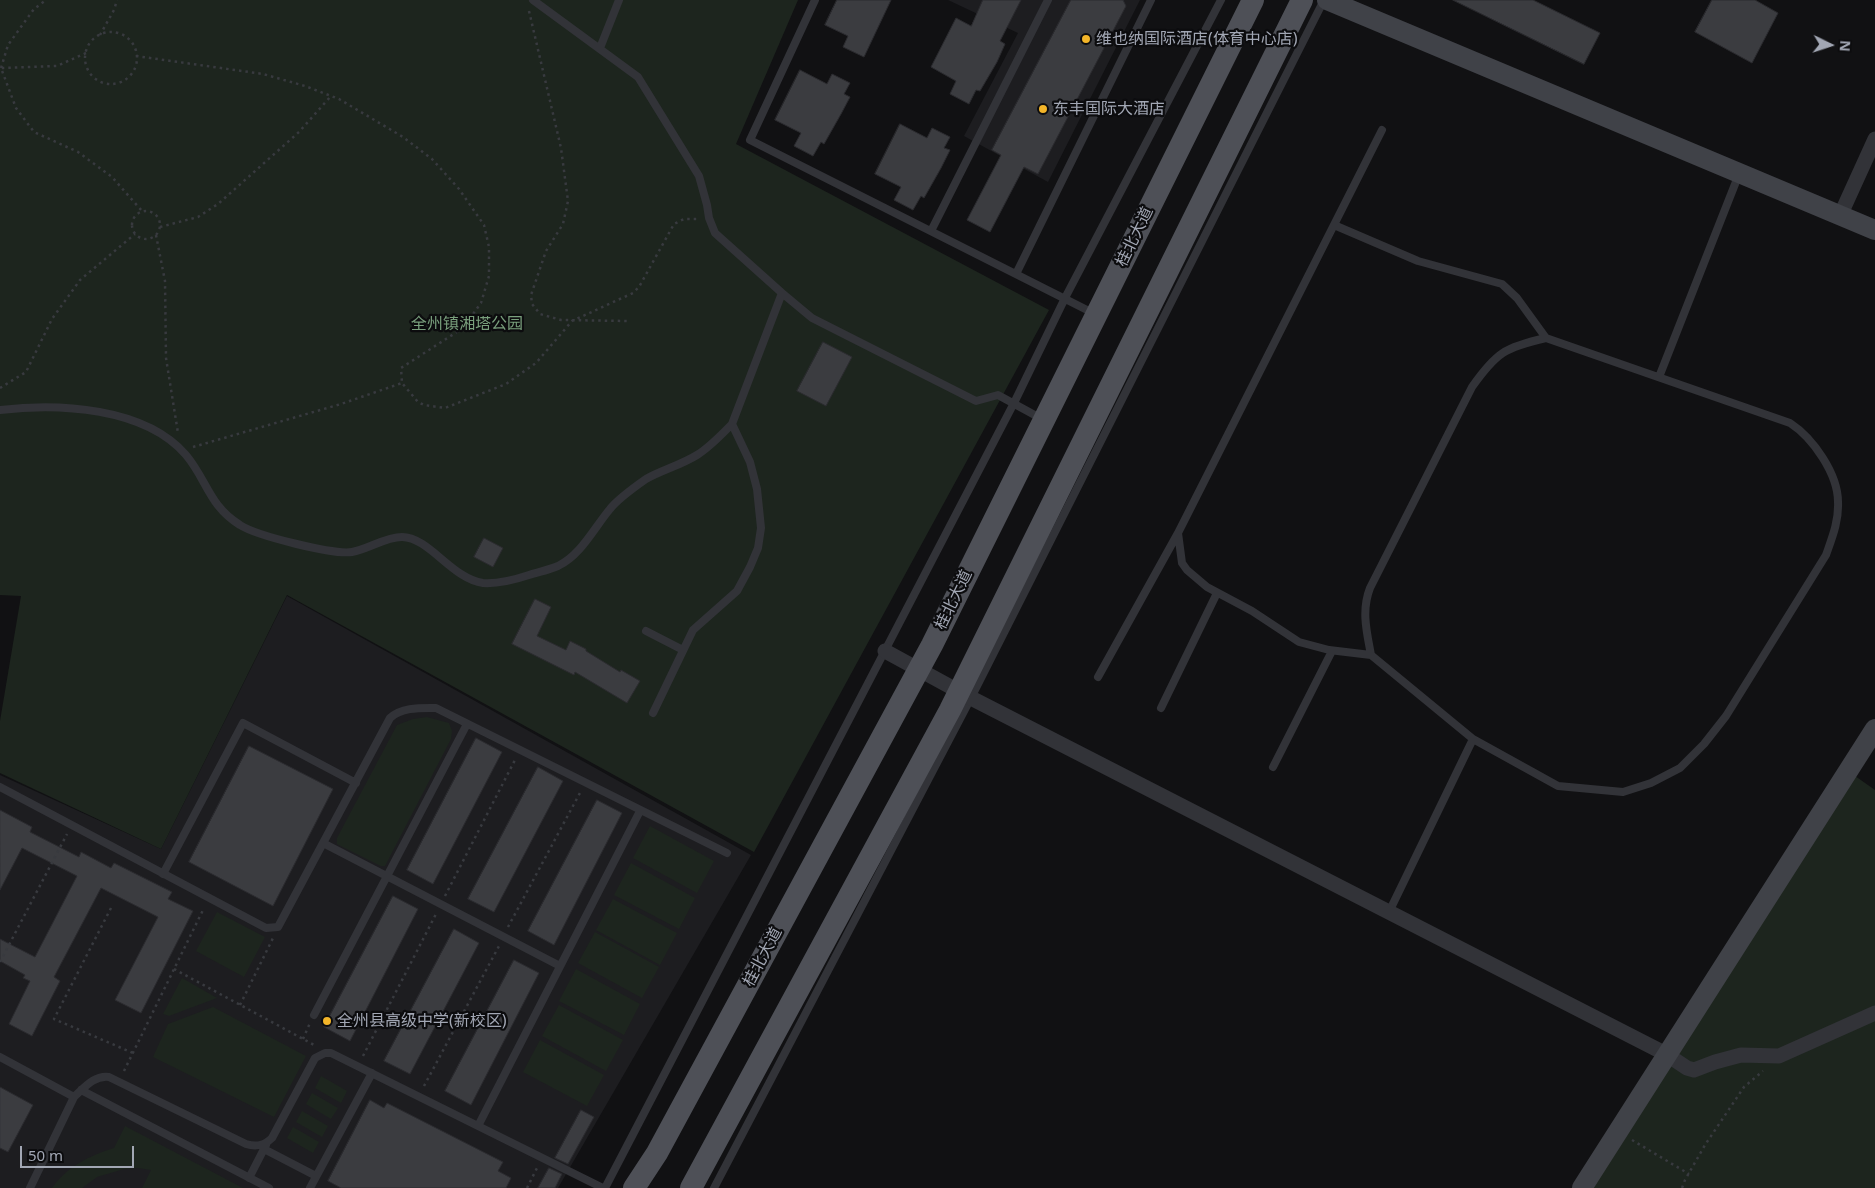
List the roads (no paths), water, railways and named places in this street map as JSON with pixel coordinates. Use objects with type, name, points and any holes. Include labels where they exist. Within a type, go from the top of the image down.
[{"type":"main road","name":"桂北大道","points":[[634,1188],[657,1153],[919,670],[1253,0]]},
{"type":"main road","points":[[691,1188],[965,694],[1302,0]]},
{"type":"main road","points":[[1326,0],[1875,230]]},
{"type":"main road","points":[[1582,1188],[1875,729]]},
{"type":"street","points":[[1840,216],[1875,139]]},
{"type":"street","points":[[885,651],[965,694],[1666,1054],[1688,1069],[1694,1070],[1740,1055],[1780,1056],[1875,1012]]},
{"type":"lane","points":[[533,0],[638,77],[699,176],[709,218],[715,233],[812,318],[976,401],[998,395],[1044,420]]},
{"type":"lane","points":[[600,48],[619,0]]},
{"type":"lane","points":[[815,0],[750,140],[1096,314]]},
{"type":"lane","points":[[931,231],[1048,0]]},
{"type":"lane","points":[[1016,274],[1151,0]]},
{"type":"lane","points":[[249,1178],[315,1058],[324,1053],[331,1053],[604,1188],[885,651],[1013,404],[1064,298],[1220,0]]},
{"type":"lane","points":[[714,1188],[965,694],[1326,0]]},
{"type":"lane","points":[[1098,678],[1178,533],[1382,130]]},
{"type":"lane","points":[[1659,377],[1739,174]]},
{"type":"lane","points":[[1334,225],[1418,261],[1502,284],[1517,298],[1546,338]]},
{"type":"lane","points":[[0,410],[50,406],[98,411],[116,415],[148,428],[165,437],[187,456],[216,505],[228,517],[254,532],[339,553],[365,548],[396,537],[411,538],[461,574],[476,582],[489,583],[511,580],[559,566],[593,533],[610,508],[646,479],[697,456],[732,424],[782,293]]},
{"type":"lane","points":[[1178,533],[1180,552],[1187,570],[1217,593],[1252,610],[1294,639],[1332,651],[1371,655],[1473,738],[1558,786],[1623,792],[1651,783],[1680,768],[1704,744],[1726,716],[1826,555],[1836,526],[1838,501],[1832,478],[1823,458],[1809,438],[1790,423],[1546,338],[1522,343],[1494,359],[1472,387],[1367,596],[1365,620],[1371,655]]},
{"type":"lane","points":[[653,713],[693,630],[737,591],[750,568],[758,548],[761,528],[757,489],[750,462],[732,424]]},
{"type":"lane","points":[[1161,708],[1217,593]]},
{"type":"lane","points":[[646,631],[683,650]]},
{"type":"lane","points":[[1273,767],[1332,651]]},
{"type":"lane","points":[[0,787],[266,928],[278,927],[390,718],[397,713],[410,709],[436,708],[727,854]]},
{"type":"lane","points":[[163,874],[243,724],[356,782]]},
{"type":"lane","points":[[314,1016],[467,724]]},
{"type":"lane","points":[[1389,912],[1473,738]]},
{"type":"lane","points":[[478,1126],[640,810]]},
{"type":"lane","points":[[323,843],[560,966]]},
{"type":"lane","points":[[0,1057],[74,1097]]},
{"type":"lane","points":[[310,1188],[372,1073]]},
{"type":"lane","points":[[30,1188],[74,1097],[101,1076],[119,1081],[246,1144],[266,1146],[316,1176]]},
{"type":"lane","points":[[81,1090],[269,1188]]},
{"type":"place","name":"维也纳国际酒店(体育中心店)","points":[[1086,39]]},
{"type":"place","name":"东丰国际大酒店","points":[[1043,109]]},
{"type":"place","name":"全州县高级中学(新校区)","points":[[327,1021]]},
{"type":"park label","name":"全州镇湘塔公园","points":[[467,324]]}]
